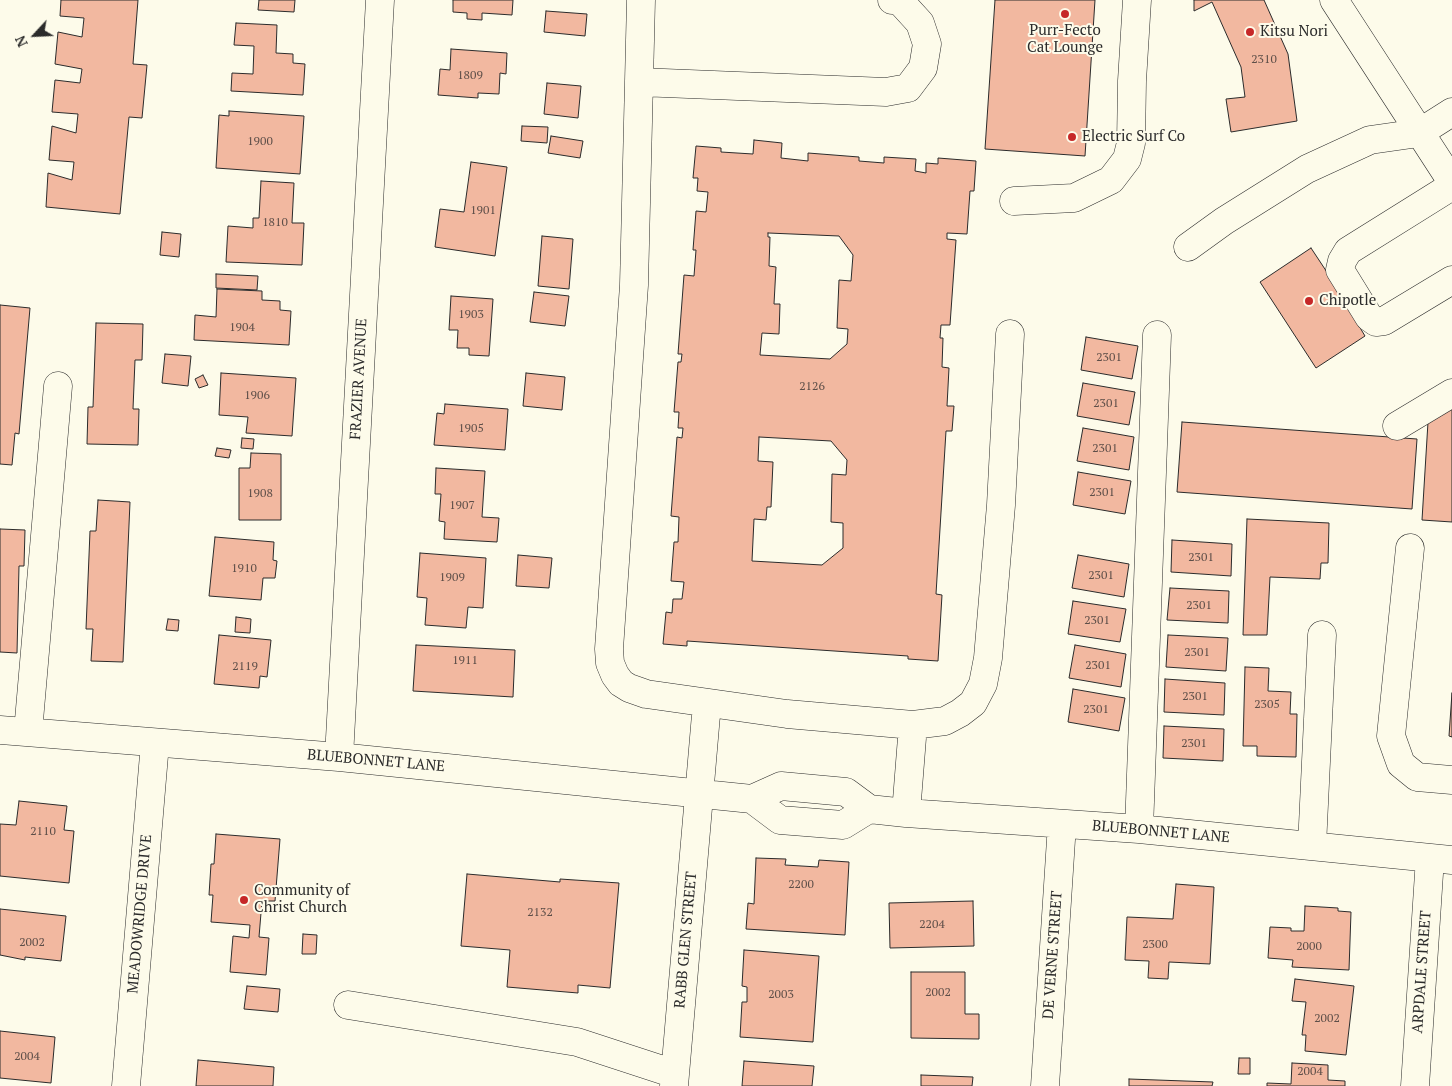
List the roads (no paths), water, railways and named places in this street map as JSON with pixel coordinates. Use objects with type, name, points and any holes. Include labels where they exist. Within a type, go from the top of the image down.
[{"type":"street","name":"FRAZIER AVENUE","points":[[339,757],[380,0]]},
{"type":"street","points":[[641,0],[634,285],[609,649],[610,663],[621,683],[646,694],[707,703],[787,714],[913,725],[945,721],[960,713],[973,702],[983,684],[988,658],[1001,505],[1010,334]]},
{"type":"street","points":[[639,82],[886,92],[908,88],[923,68],[927,44],[920,23],[899,0],[892,0]]},
{"type":"street","points":[[1014,200],[1074,198],[1110,180],[1127,159],[1131,143],[1132,81],[1137,0]]},
{"type":"street","points":[[1334,0],[1452,184],[1348,251],[1342,261],[1340,270],[1369,318],[1376,322],[1384,321],[1452,280]]},
{"type":"street","points":[[1188,248],[1224,221],[1307,169],[1370,140],[1420,133],[1452,112]]},
{"type":"street","points":[[1139,830],[1157,335]]},
{"type":"street","points":[[28,732],[58,386]]},
{"type":"street","points":[[1398,426],[1452,393]]},
{"type":"street","points":[[1410,548],[1391,736],[1401,764],[1418,777],[1452,780]]},
{"type":"street","points":[[1312,846],[1322,635]]},
{"type":"street","name":"RABB GLEN STREET","points":[[675,1080],[707,703]]},
{"type":"street","points":[[906,813],[913,725]]},
{"type":"street","name":"BLUEBONNET LANE","points":[[0,730],[339,757],[752,799],[780,820],[843,824],[869,809],[1139,830],[1441,859]]},
{"type":"street","name":"MEADOWRIDGE DRIVE","points":[[126,1086],[155,743]]},
{"type":"street","name":"DE VERNE STREET","points":[[1045,1086],[1062,824]]},
{"type":"street","name":"ARPDALE STREET","points":[[1415,1086],[1441,859]]},
{"type":"street","points":[[348,1005],[577,1042],[675,1080]]},
{"type":"place","name":"Purr-Fecto Cat Lounge","points":[[1065,14]]},
{"type":"place","name":"Kitsu Nori","points":[[1250,32]]},
{"type":"place","name":"Electric Surf Co","points":[[1072,137]]},
{"type":"place","name":"Chipotle","points":[[1309,301]]},
{"type":"place","name":"Community of Christ Church","points":[[244,900]]}]
